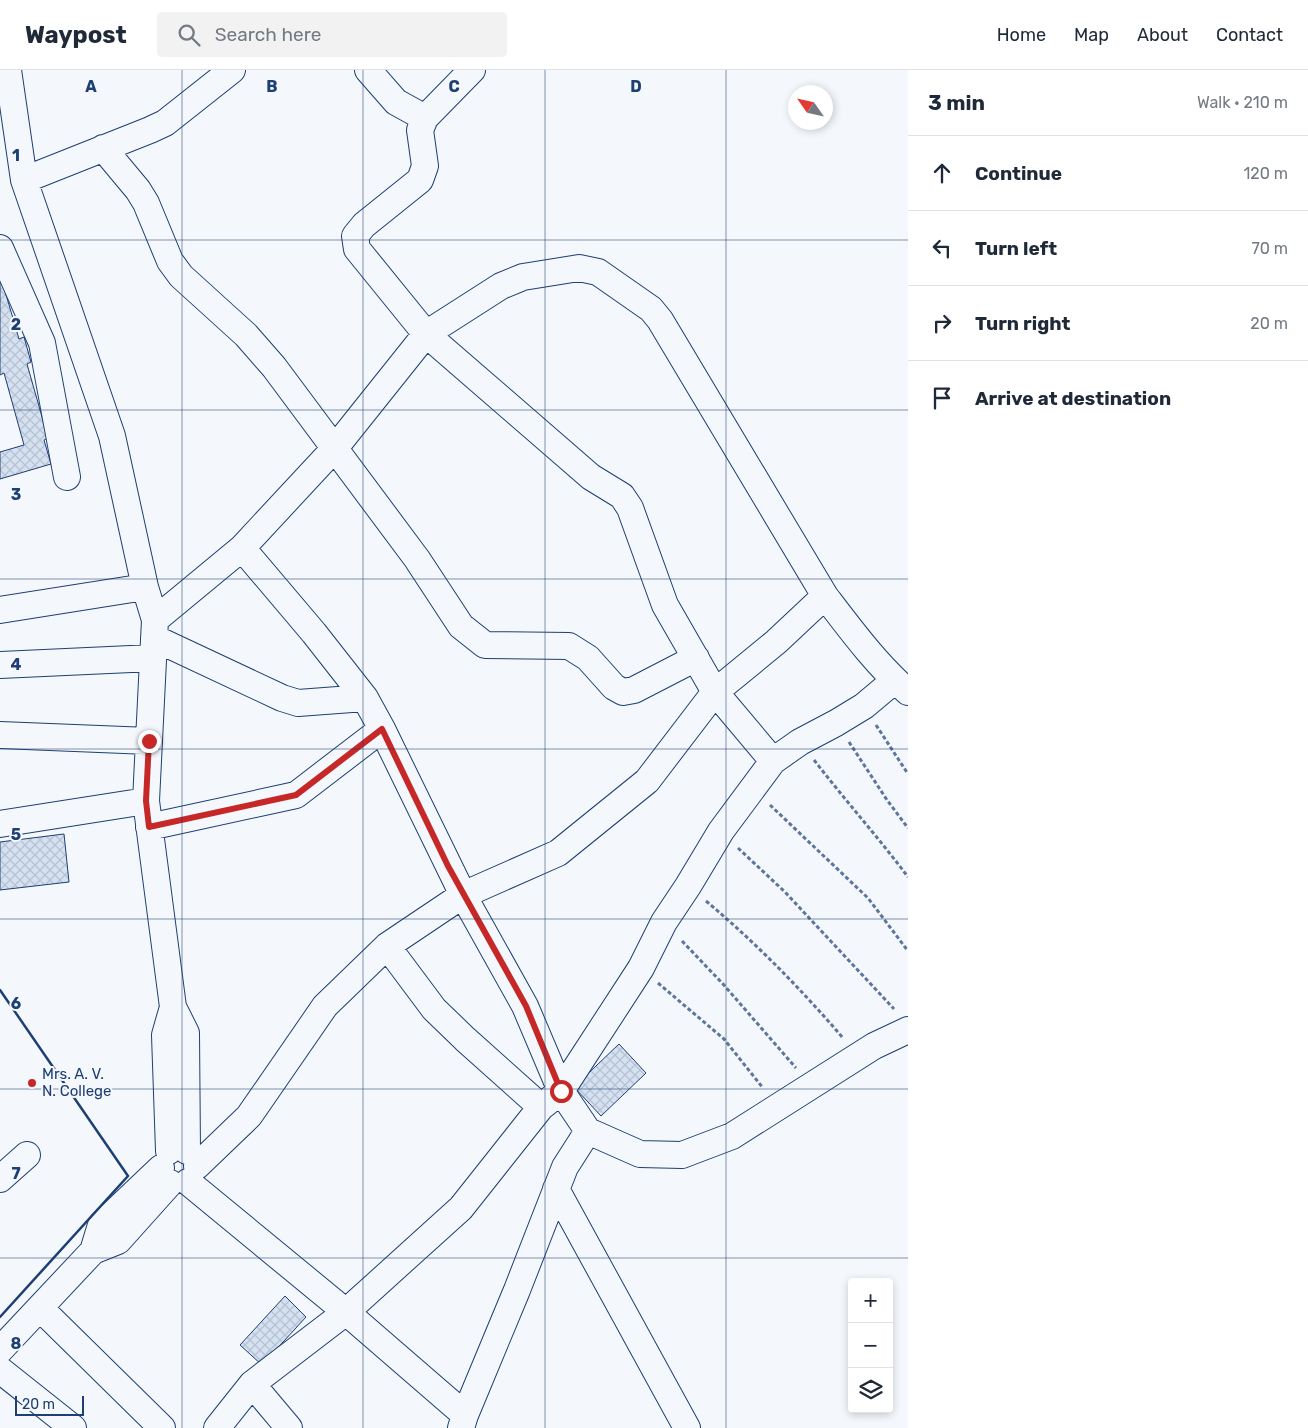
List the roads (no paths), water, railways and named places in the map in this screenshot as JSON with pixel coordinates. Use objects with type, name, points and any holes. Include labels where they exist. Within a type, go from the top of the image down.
[{"type":"street","points":[[8,70],[24,180],[112,436],[145,587],[154,639],[146,801],[173,1007],[186,1033],[179,1167]]},
{"type":"street","points":[[24,180],[165,122],[232,70]]},
{"type":"street","points":[[368,70],[396,102],[425,118]]},
{"type":"street","points":[[472,70],[425,118],[420,130],[425,166],[420,180],[364,226],[355,236],[357,249],[426,334],[591,477],[622,496],[630,508],[665,605],[715,692],[773,760]]},
{"type":"street","points":[[103,148],[138,190],[146,203],[170,261],[181,276],[246,336],[274,367],[417,558],[461,626],[485,645],[569,646],[588,658],[614,687],[623,692],[634,690],[696,658]]},
{"type":"street","points":[[0,248],[42,343],[67,477]]},
{"type":"street","points":[[154,639],[335,448],[426,334],[502,286],[523,277],[579,268],[598,272],[651,309],[660,320],[825,596],[857,638],[901,686],[800,742],[773,760],[721,832],[664,922],[641,968],[561,1091],[542,1108],[461,1208],[346,1312],[252,1384],[217,1428]]},
{"type":"street","points":[[242,548],[314,633],[365,698],[463,895],[526,1006],[561,1091],[588,1131],[640,1154],[682,1155],[732,1136],[859,1056],[901,1020]]},
{"type":"street","points":[[0,610],[145,587]]},
{"type":"street","points":[[0,1350],[93,1251],[118,1241],[179,1167],[249,1116],[325,1006],[387,946],[463,895],[558,853],[647,780],[715,692],[776,642],[825,596]]},
{"type":"street","points":[[0,665],[154,639],[282,698],[298,703],[365,698]]},
{"type":"street","points":[[149,827],[296,795],[382,729]]},
{"type":"street","points":[[0,735],[149,741]]},
{"type":"street","points":[[0,824],[146,801]]},
{"type":"street","points":[[387,946],[434,1009],[492,1065],[542,1108]]},
{"type":"street","points":[[179,1167],[346,1312],[463,1422],[565,1167],[588,1131]]},
{"type":"street","points":[[0,1179],[27,1155]]},
{"type":"street","points":[[556,1190],[687,1428]]},
{"type":"street","points":[[40,1308],[162,1428]]},
{"type":"street","points":[[0,1370],[73,1428]]},
{"type":"street","points":[[252,1384],[289,1428]]},
{"type":"place","name":"Mrs. A. V. N. College","points":[[32,1083]]}]
